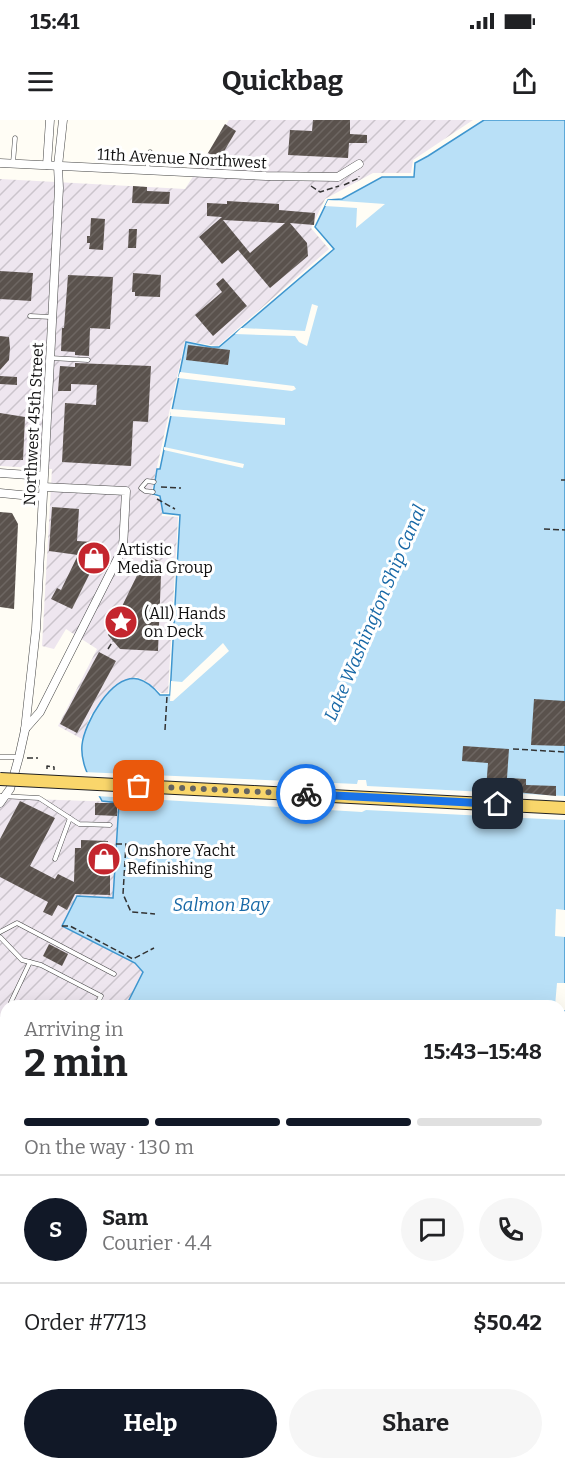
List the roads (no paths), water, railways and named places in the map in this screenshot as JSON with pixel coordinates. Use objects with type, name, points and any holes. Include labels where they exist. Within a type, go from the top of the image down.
[{"type":"main road","points":[[0,779],[565,808]]},
{"type":"street","points":[[46,165],[50,120]]},
{"type":"street","name":"Northwest 45th Street","points":[[2,799],[16,774],[21,757],[36,629],[59,188],[58,166],[63,120]]},
{"type":"street","name":"11th Avenue Northwest","points":[[0,163],[266,176],[338,177],[359,164]]},
{"type":"street","points":[[0,473],[43,476]]},
{"type":"street","points":[[25,730],[40,712],[123,548],[126,491],[43,487]]},
{"type":"street","points":[[0,493],[42,497]]},
{"type":"lane","points":[[13,163],[15,138]]},
{"type":"lane","points":[[147,171],[150,152]]},
{"type":"lane","points":[[30,316],[52,317]]},
{"type":"lane","points":[[50,358],[88,360]]},
{"type":"lane","points":[[153,494],[141,488],[147,482],[154,482]]},
{"type":"lane","points":[[0,757],[21,757]]},
{"type":"lane","points":[[2,799],[39,798],[79,824],[110,825]]},
{"type":"lane","points":[[55,859],[70,818]]},
{"type":"lane","points":[[0,932],[17,923],[114,974]]},
{"type":"lane","points":[[0,937],[22,960],[41,965],[101,996],[99,1000]]},
{"type":"lane","points":[[11,1000],[30,962]]},
{"type":"water","name":"Lake Washington Ship Canal","points":[[484,120],[565,120],[565,1000],[129,1000],[143,972],[135,963],[62,926],[77,896],[113,898],[119,803],[102,801],[83,760],[82,745],[93,714],[109,692],[118,684],[128,680],[141,680],[160,695],[170,695],[180,515],[163,513],[160,496],[153,494],[186,342],[219,347],[334,249],[315,227],[328,200],[342,199],[382,177],[414,177],[415,163]]},
{"type":"place","name":"Artistic Media Group","points":[[94,558]]},
{"type":"place","name":"(All) Hands on Deck","points":[[121,622]]},
{"type":"place","name":"Onshore Yacht Refinishing","points":[[104,859]]},
{"type":"water label","name":"Salmon Bay","points":[[221,905]]}]
